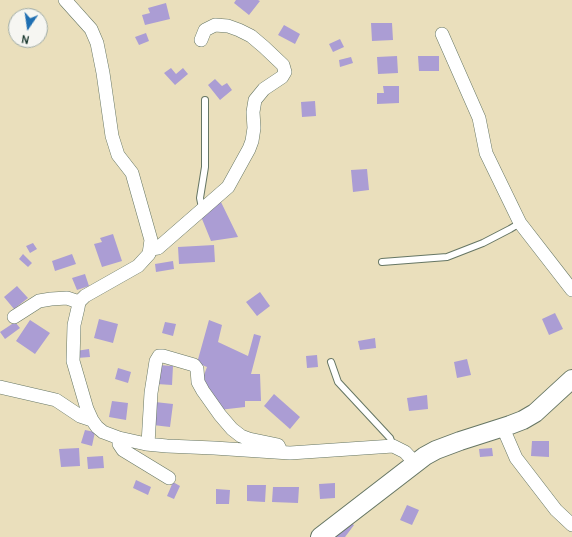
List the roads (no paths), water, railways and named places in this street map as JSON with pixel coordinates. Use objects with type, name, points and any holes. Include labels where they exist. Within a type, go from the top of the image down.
[{"type":"street","points":[[66,0],[91,30],[97,42],[112,136],[118,155],[132,173],[151,240],[151,249],[146,258],[138,266],[100,286],[85,296],[80,302],[74,326],[72,361],[78,383],[92,420],[97,427],[103,432],[119,438],[148,444],[282,453],[335,451],[393,446],[406,452],[416,464]]},
{"type":"street","points":[[151,249],[158,248],[228,187],[249,149],[254,128],[253,112],[255,100],[264,89],[282,77],[285,72],[283,65],[264,47],[251,36],[239,30],[228,26],[215,25],[205,30],[201,40]]},
{"type":"street","points":[[442,34],[479,118],[486,154],[520,223],[572,290]]},
{"type":"street","points":[[14,317],[45,300],[67,298],[80,302]]},
{"type":"street","points":[[148,444],[152,387],[156,361],[159,356],[163,356],[194,365],[197,369],[198,382],[203,391],[232,429],[241,436],[249,439],[278,445],[282,453]]},
{"type":"street","points":[[320,537],[436,450],[460,440],[503,428],[523,420],[535,413],[572,379]]},
{"type":"street","points":[[0,386],[56,400],[80,416],[92,420]]},
{"type":"street","points":[[503,428],[516,458],[556,510],[572,525]]},
{"type":"street","points":[[119,438],[119,444],[123,450],[169,478]]},
{"type":"lane","points":[[204,207],[200,198],[205,167],[205,100]]},
{"type":"lane","points":[[382,262],[447,257],[483,243],[510,230],[520,223]]},
{"type":"lane","points":[[331,362],[338,382],[390,438],[393,446]]}]
